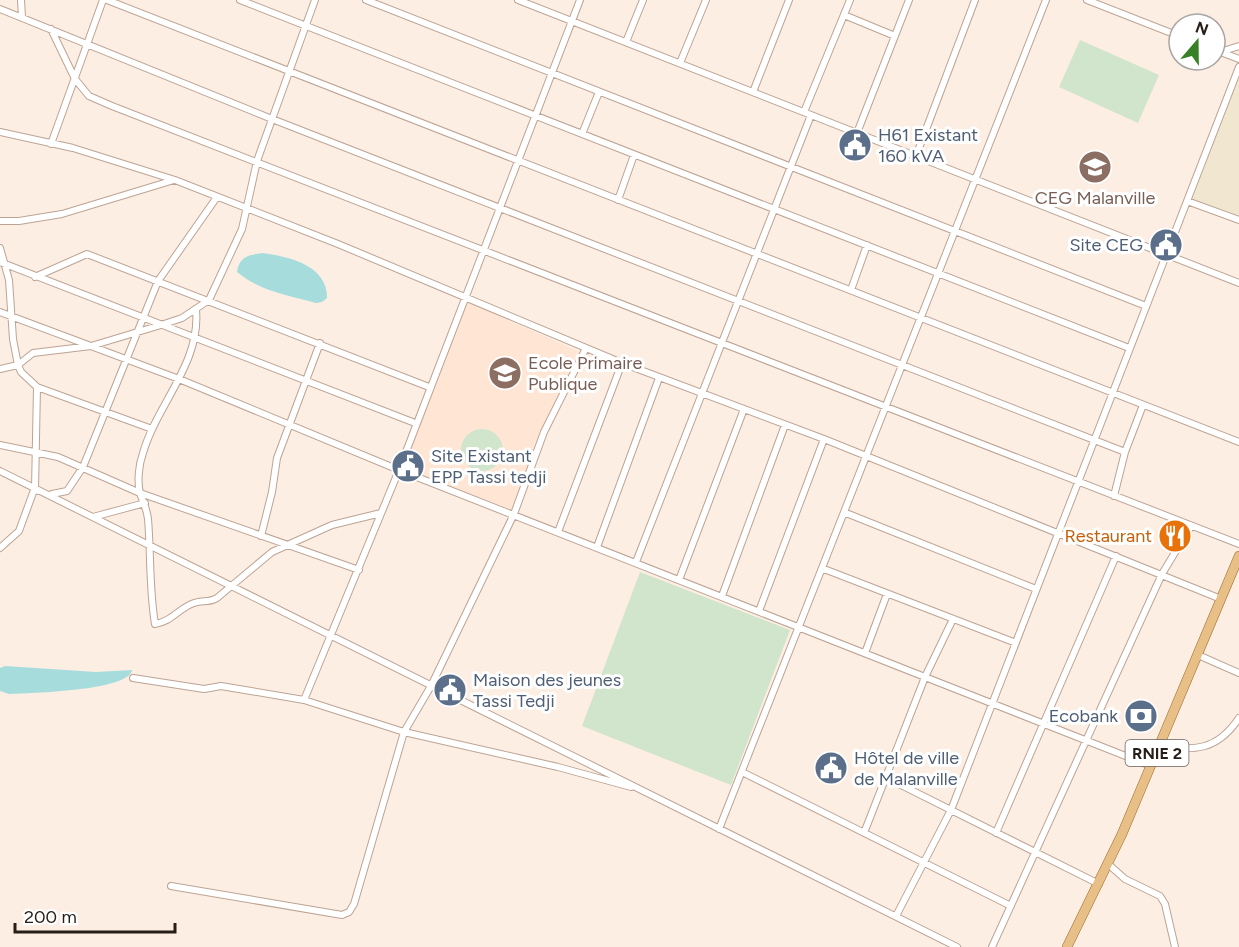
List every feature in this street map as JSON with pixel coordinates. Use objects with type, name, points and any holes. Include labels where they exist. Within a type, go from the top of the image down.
[{"type":"main road","name":"RNIE 2","points":[[1067,947],[1108,864],[1239,556]]},
{"type":"street","points":[[21,0],[22,17]]},
{"type":"street","points":[[51,144],[105,0],[1239,442]]},
{"type":"street","points":[[240,0],[1130,348]]},
{"type":"street","points":[[0,369],[18,364],[33,353],[91,346],[161,325],[196,309],[209,300],[242,229],[257,161],[315,0]]},
{"type":"street","points":[[366,0],[1146,306]]},
{"type":"street","points":[[518,0],[1239,283]]},
{"type":"street","points":[[304,700],[399,470],[463,298],[580,0]]},
{"type":"street","points":[[626,42],[643,0]]},
{"type":"street","points":[[680,63],[706,0]]},
{"type":"street","points":[[753,92],[789,0]]},
{"type":"street","points":[[636,562],[790,167],[850,0]]},
{"type":"street","points":[[857,133],[909,0]]},
{"type":"street","points":[[916,156],[975,0]]},
{"type":"street","points":[[719,829],[801,628],[1046,0]]},
{"type":"street","points":[[1087,0],[1167,31]]},
{"type":"street","points":[[0,9],[272,119],[1125,452]]},
{"type":"street","points":[[844,15],[895,36]]},
{"type":"street","points":[[51,29],[75,79],[89,96],[1239,544]]},
{"type":"street","points":[[896,916],[951,810],[1239,67]]},
{"type":"street","points":[[582,134],[599,92]]},
{"type":"street","points":[[0,132],[51,144],[175,180],[329,240],[463,298],[659,378],[868,456],[1221,599]]},
{"type":"street","points":[[618,200],[634,155]]},
{"type":"street","points":[[0,221],[19,221],[62,214],[175,180]]},
{"type":"street","points":[[37,490],[57,495],[67,491],[83,467],[141,317],[158,281],[217,197]]},
{"type":"street","points":[[1187,201],[1239,220]]},
{"type":"street","points":[[850,290],[867,245]]},
{"type":"street","points":[[0,248],[11,298],[11,316],[21,372],[37,387],[152,429]]},
{"type":"street","points":[[35,277],[87,254],[429,387]]},
{"type":"street","points":[[2,263],[415,423]]},
{"type":"street","points":[[196,309],[196,338],[179,379],[152,429],[140,466],[140,493],[145,503],[149,579],[155,624],[163,622],[196,602],[212,602],[272,552],[332,525],[381,513]]},
{"type":"street","points":[[0,312],[179,379],[399,470],[1151,766]]},
{"type":"street","points":[[261,536],[272,492],[277,458],[320,343]]},
{"type":"street","points":[[171,886],[342,915],[349,912],[354,904],[405,732],[431,686],[514,514],[544,432],[586,348]]},
{"type":"street","points":[[558,532],[622,363]]},
{"type":"street","points":[[597,547],[659,378]]},
{"type":"street","points":[[0,548],[19,531],[37,490],[35,451],[37,387]]},
{"type":"street","points":[[1114,496],[1125,452],[1143,405]]},
{"type":"street","points":[[679,579],[744,409]]},
{"type":"street","points":[[722,596],[785,425]]},
{"type":"street","points":[[759,611],[824,439]]},
{"type":"street","points":[[0,445],[35,451],[83,467],[140,493],[359,570]]},
{"type":"street","points":[[0,471],[957,947]]},
{"type":"street","points":[[93,517],[145,503]]},
{"type":"street","points":[[846,513],[1036,590]]},
{"type":"street","points":[[992,947],[1088,741],[1162,574],[1191,526]]},
{"type":"street","points":[[996,833],[1116,556]]},
{"type":"street","points":[[824,569],[1016,643]]},
{"type":"street","points":[[865,653],[887,594]]},
{"type":"street","points":[[864,833],[925,677],[953,619]]},
{"type":"street","points":[[1198,655],[1239,673]]},
{"type":"street","points":[[133,678],[193,688],[221,686],[304,700],[405,732],[558,767],[646,791]]},
{"type":"street","points":[[1159,747],[1192,750],[1220,741],[1239,718]]},
{"type":"street","points":[[742,772],[1011,906]]},
{"type":"street","points":[[885,777],[1099,884]]},
{"type":"street","points":[[1108,864],[1125,879],[1160,896],[1165,904],[1175,947]]},
{"type":"shaded area","points":[[1239,76],[1239,217],[1192,200]]},
{"type":"shaded area","points":[[464,301],[578,351],[535,443],[513,510],[402,468]]},
{"type":"green space","points":[[1080,40],[1159,75],[1138,123],[1059,87]]},
{"type":"green space","points":[[482,429],[497,435],[503,450],[497,465],[482,471],[467,465],[461,450],[467,435]]},
{"type":"green space","points":[[640,572],[790,630],[731,785],[582,726]]},
{"type":"water","points":[[262,253],[294,260],[313,270],[321,277],[326,287],[327,298],[316,303],[284,295],[255,284],[237,272],[242,260]]},
{"type":"water","points":[[5,666],[96,672],[132,670],[127,677],[97,687],[9,694],[0,691],[0,668]]},
{"type":"place","name":"H61 Existant 160 kVA","points":[[855,145]]},
{"type":"place","name":"CEG Malanville","points":[[1095,167]]},
{"type":"place","name":"Site CEG","points":[[1166,245]]},
{"type":"place","name":"Ecole Primaire Publique","points":[[505,373]]},
{"type":"place","name":"Site Existant EPP Tassi tedji","points":[[408,466]]},
{"type":"place","name":"Restaurant","points":[[1175,536]]},
{"type":"place","name":"Maison des jeunes Tassi Tedji","points":[[450,690]]},
{"type":"place","name":"Ecobank","points":[[1141,716]]},
{"type":"place","name":"Hôtel de ville de Malanville","points":[[831,768]]}]
